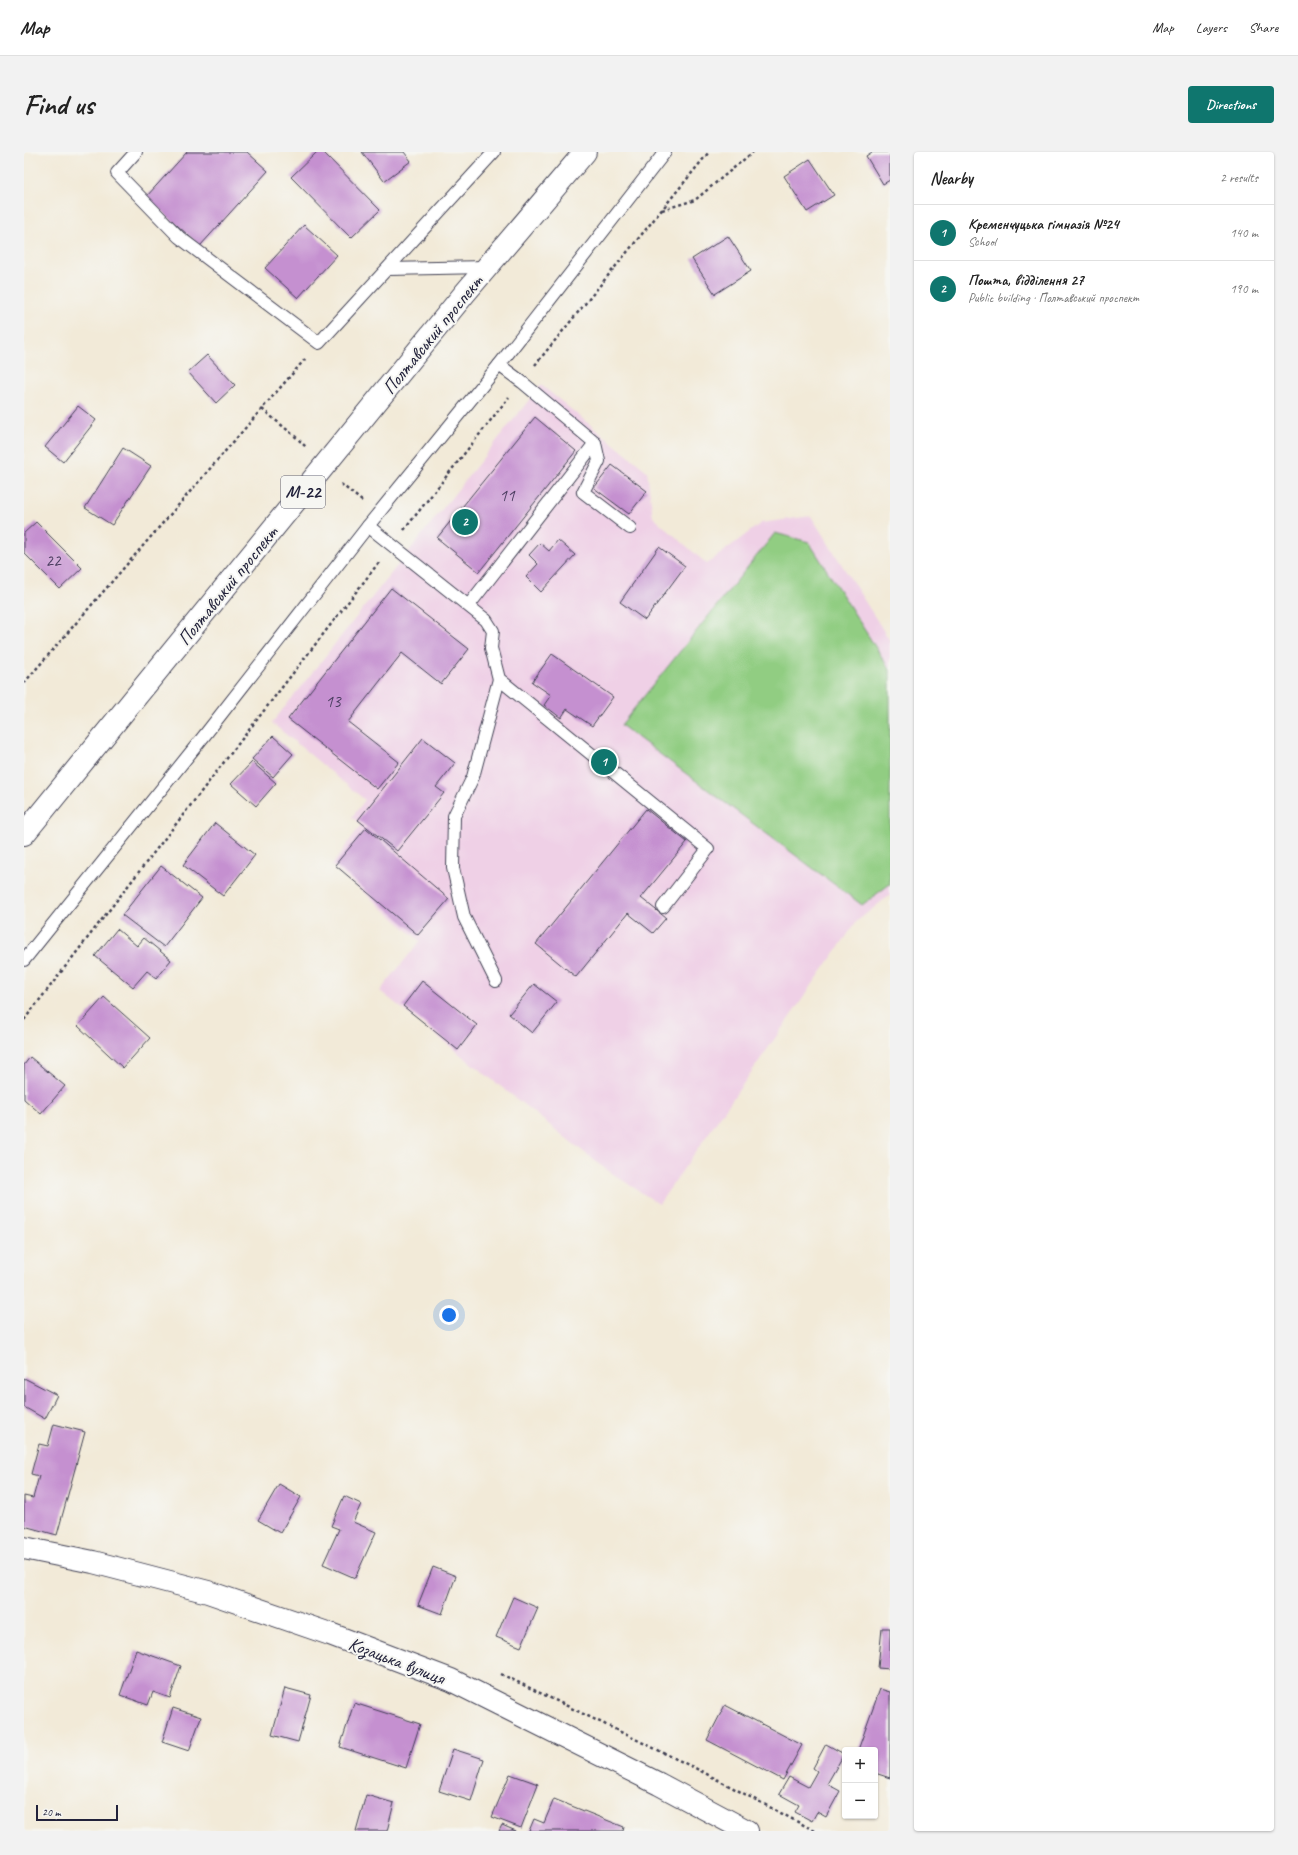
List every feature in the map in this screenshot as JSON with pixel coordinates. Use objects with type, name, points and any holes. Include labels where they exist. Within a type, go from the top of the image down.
[{"type":"main road","name":"Полтавський проспект","points":[[24,834],[486,267],[585,152]]},
{"type":"main road","name":"Козацька вулиця","points":[[24,1548],[93,1562],[208,1592],[330,1634],[444,1677],[659,1784],[747,1831]]},
{"type":"lane","points":[[136,152],[117,173],[179,237],[319,343],[494,152]]},
{"type":"lane","points":[[24,960],[204,736],[368,526],[500,365],[665,152]]},
{"type":"lane","points":[[388,269],[486,267]]},
{"type":"lane","points":[[500,365],[595,443],[599,461],[583,492],[630,528]]},
{"type":"lane","points":[[469,605],[595,443]]},
{"type":"lane","points":[[368,526],[469,605],[486,620],[493,631],[491,648],[499,679],[472,777],[454,816],[453,868],[464,917],[496,981]]},
{"type":"lane","points":[[499,679],[708,849],[663,907]]},
{"type":"path","points":[[24,1020],[392,545],[709,152]]},
{"type":"path","points":[[662,210],[695,200],[753,152]]},
{"type":"path","points":[[24,683],[319,343]]},
{"type":"shaded area","points":[[541,385],[647,471],[653,517],[707,564],[761,523],[811,516],[890,641],[890,895],[857,921],[659,1204],[604,1168],[380,991],[420,941],[332,865],[361,825],[352,817],[365,800],[272,723]]},
{"type":"green space","points":[[775,533],[809,542],[890,670],[890,884],[862,905],[621,725]]},
{"type":"building","points":[[187,152],[247,152],[268,171],[200,246],[146,197]]},
{"type":"building","points":[[317,152],[323,152],[380,210],[351,238],[291,177]]},
{"type":"building","points":[[362,152],[404,152],[411,161],[384,181]]},
{"type":"building","points":[[872,152],[890,152],[890,180],[883,184],[866,156]]},
{"type":"building","points":[[810,159],[834,195],[807,212],[784,176]]},
{"type":"building","points":[[304,225],[337,255],[298,298],[265,268]]},
{"type":"building","points":[[728,236],[751,271],[715,294],[692,259]]},
{"type":"building","points":[[207,355],[235,385],[216,403],[188,372]]},
{"type":"building","points":[[78,406],[96,420],[63,462],[45,447]]},
{"type":"building","points":[[535,417],[576,451],[479,572],[437,538]]},
{"type":"building","points":[[123,448],[151,466],[112,525],[85,508]]},
{"type":"building","points":[[612,465],[647,491],[629,514],[594,488]]},
{"type":"building","points":[[36,522],[82,568],[60,589],[24,553],[24,533]]},
{"type":"building","points":[[558,540],[575,555],[541,592],[526,577],[538,564],[529,555],[540,543],[549,551]]},
{"type":"building","points":[[659,547],[685,566],[645,620],[620,602]]},
{"type":"building","points":[[391,588],[469,649],[441,684],[402,653],[348,722],[399,762],[377,789],[288,719]]},
{"type":"building","points":[[552,654],[613,697],[592,726],[567,709],[561,718],[544,705],[551,695],[532,682]]},
{"type":"building","points":[[273,736],[293,754],[273,777],[252,759]]},
{"type":"building","points":[[423,738],[455,763],[436,787],[444,793],[397,851],[358,820]]},
{"type":"building","points":[[252,762],[276,783],[256,806],[231,784]]},
{"type":"building","points":[[646,809],[687,842],[641,898],[666,918],[653,933],[628,913],[576,977],[536,944]]},
{"type":"building","points":[[215,823],[255,855],[223,896],[183,865]]},
{"type":"building","points":[[366,828],[449,899],[418,935],[335,865]]},
{"type":"building","points":[[161,866],[202,898],[164,947],[122,915]]},
{"type":"building","points":[[117,929],[137,946],[144,938],[171,960],[156,978],[147,971],[133,987],[95,956]]},
{"type":"building","points":[[422,981],[477,1025],[458,1050],[403,1006]]},
{"type":"building","points":[[534,984],[557,1002],[532,1033],[509,1014]]},
{"type":"building","points":[[104,997],[150,1038],[123,1068],[78,1026]]},
{"type":"building","points":[[30,1057],[65,1086],[41,1114],[24,1099],[24,1065]]},
{"type":"building","points":[[24,1378],[57,1395],[45,1419],[24,1407]]},
{"type":"building","points":[[54,1424],[85,1432],[57,1535],[24,1526],[24,1496],[33,1498],[39,1476],[31,1474],[39,1444],[48,1446]]},
{"type":"building","points":[[279,1484],[301,1497],[280,1533],[258,1520]]},
{"type":"building","points":[[344,1496],[361,1504],[353,1522],[376,1532],[355,1578],[323,1564],[339,1529],[331,1526]]},
{"type":"building","points":[[433,1567],[456,1576],[442,1614],[418,1605]]},
{"type":"building","points":[[513,1597],[538,1608],[521,1647],[496,1637]]},
{"type":"building","points":[[882,1628],[890,1628],[890,1669],[878,1668]]},
{"type":"building","points":[[136,1650],[181,1666],[170,1698],[153,1692],[148,1705],[120,1695]]},
{"type":"building","points":[[285,1688],[311,1695],[298,1742],[272,1735]]},
{"type":"building","points":[[880,1689],[890,1692],[890,1778],[878,1774],[878,1747],[859,1747]]},
{"type":"building","points":[[354,1703],[420,1724],[406,1768],[340,1747]]},
{"type":"building","points":[[725,1705],[802,1745],[783,1780],[707,1740]]},
{"type":"building","points":[[173,1708],[201,1717],[189,1751],[162,1742]]},
{"type":"building","points":[[826,1744],[842,1753],[842,1758],[827,1784],[840,1791],[826,1817],[817,1812],[812,1821],[795,1812],[799,1805],[779,1794],[789,1777],[808,1787],[817,1771],[813,1768]]},
{"type":"building","points":[[453,1749],[484,1759],[471,1801],[439,1791]]},
{"type":"building","points":[[510,1774],[538,1784],[521,1828],[492,1817]]},
{"type":"building","points":[[366,1795],[394,1803],[387,1831],[356,1831]]},
{"type":"building","points":[[554,1799],[624,1827],[623,1831],[529,1831],[534,1819],[544,1823]]},
{"type":"building","points":[[502,1825],[516,1831],[499,1831]]},
{"type":"place","name":"Пошта, відділення 27","points":[[465,522]]},
{"type":"place","name":"Кременчуцька гімназія №24","points":[[604,762]]}]
